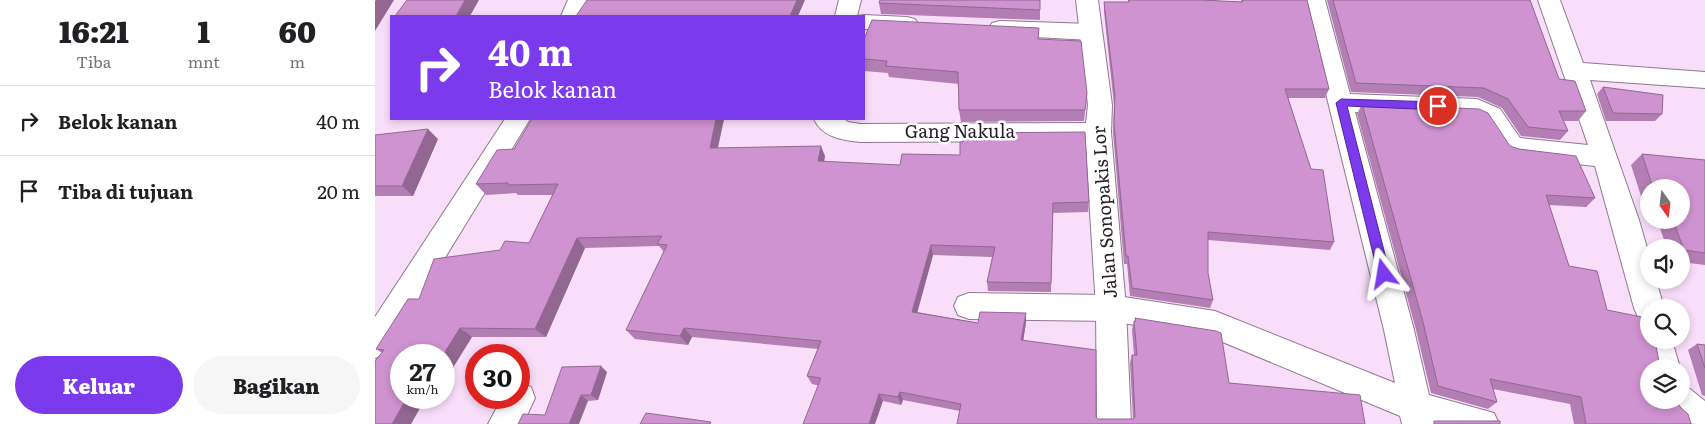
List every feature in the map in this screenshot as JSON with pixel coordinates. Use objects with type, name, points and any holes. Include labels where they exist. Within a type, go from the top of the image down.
[{"type":"street","points":[[572,15],[579,0]]},
{"type":"street","points":[[846,15],[850,0]]},
{"type":"street","name":"Jalan Sonopakis Lor","points":[[1087,0],[1100,105],[1098,132],[1111,308],[1113,424]]},
{"type":"street","points":[[1314,0],[1417,416]]},
{"type":"street","points":[[1549,0],[1605,157],[1625,220],[1647,299]]},
{"type":"street","points":[[865,22],[923,25]]},
{"type":"street","points":[[982,27],[1091,32]]},
{"type":"street","points":[[1574,71],[1705,80]]},
{"type":"street","points":[[1341,103],[1477,108],[1491,115],[1514,148],[1605,157]]},
{"type":"street","points":[[375,344],[517,120]]},
{"type":"street","name":"Gang Nakula","points":[[827,120],[841,130],[860,133],[1098,132]]},
{"type":"street","points":[[969,306],[1111,308],[1215,325],[1417,416],[1482,424]]},
{"type":"street","points":[[505,424],[513,409]]},
{"type":"street","points":[[1688,409],[1705,420]]},
{"type":"building","points":[[407,0],[465,0],[457,15],[396,15]]},
{"type":"building","points":[[587,0],[797,0],[790,15],[577,15]]},
{"type":"building","points":[[880,0],[1040,0],[1040,10],[879,3]]},
{"type":"building","points":[[1129,0],[1242,2],[1243,0],[1307,0],[1329,89],[1285,89],[1311,169],[1323,170],[1334,242],[1208,232],[1208,273],[1213,300],[1132,288],[1128,256],[1126,256],[1114,123],[1115,95],[1104,2],[1129,2]]},
{"type":"building","points":[[1333,0],[1530,0],[1559,79],[1575,81],[1586,111],[1559,111],[1568,131],[1528,127],[1508,99],[1484,88],[1356,83]]},
{"type":"building","points":[[872,20],[1039,28],[1038,39],[1081,41],[1087,93],[1085,110],[959,110],[958,72],[886,66],[887,61],[865,59],[865,37]]},
{"type":"building","points":[[1603,87],[1663,95],[1662,114],[1613,113]]},
{"type":"building","points":[[1362,104],[1479,109],[1488,113],[1510,146],[1519,149],[1576,156],[1595,198],[1546,195],[1569,266],[1597,271],[1607,310],[1640,317],[1640,349],[1657,349],[1658,359],[1640,359],[1640,409],[1682,409],[1688,414],[1691,424],[1586,424],[1581,397],[1490,379],[1497,402],[1438,386],[1423,322]]},
{"type":"building","points":[[531,120],[716,120],[710,148],[821,146],[818,161],[900,165],[902,154],[960,155],[960,142],[963,142],[964,133],[1085,132],[1089,202],[1053,203],[1051,283],[987,282],[995,247],[931,245],[912,312],[978,323],[980,312],[1026,313],[1021,340],[1096,350],[1096,417],[1098,419],[1133,419],[1135,417],[1132,355],[1137,355],[1135,318],[1221,333],[1229,383],[1360,395],[1365,424],[957,424],[961,404],[900,392],[898,397],[879,394],[869,424],[803,424],[821,378],[807,376],[821,341],[684,328],[680,336],[626,330],[667,245],[657,244],[662,236],[577,238],[535,329],[460,328],[450,344],[390,344],[390,409],[401,409],[392,424],[375,424],[375,361],[384,350],[376,349],[408,299],[419,299],[434,259],[500,250],[505,241],[529,243],[558,184],[476,184],[497,150],[514,149]]},
{"type":"building","points":[[428,129],[402,186],[375,186],[375,135]]},
{"type":"building","points":[[1642,154],[1705,160],[1705,253],[1690,251],[1690,239],[1680,239],[1676,229],[1690,229],[1690,179],[1650,179]]},
{"type":"building","points":[[1697,344],[1705,345],[1705,368]]},
{"type":"building","points":[[601,366],[591,395],[581,395],[569,424],[518,424],[523,414],[545,415],[562,367]]},
{"type":"building","points":[[646,413],[711,422],[710,424],[640,424]]},
{"type":"building","points":[[1434,421],[1500,421],[1500,424],[1434,424]]},
{"type":"route","points":[[1384,274],[1341,103],[1438,106]]}]
